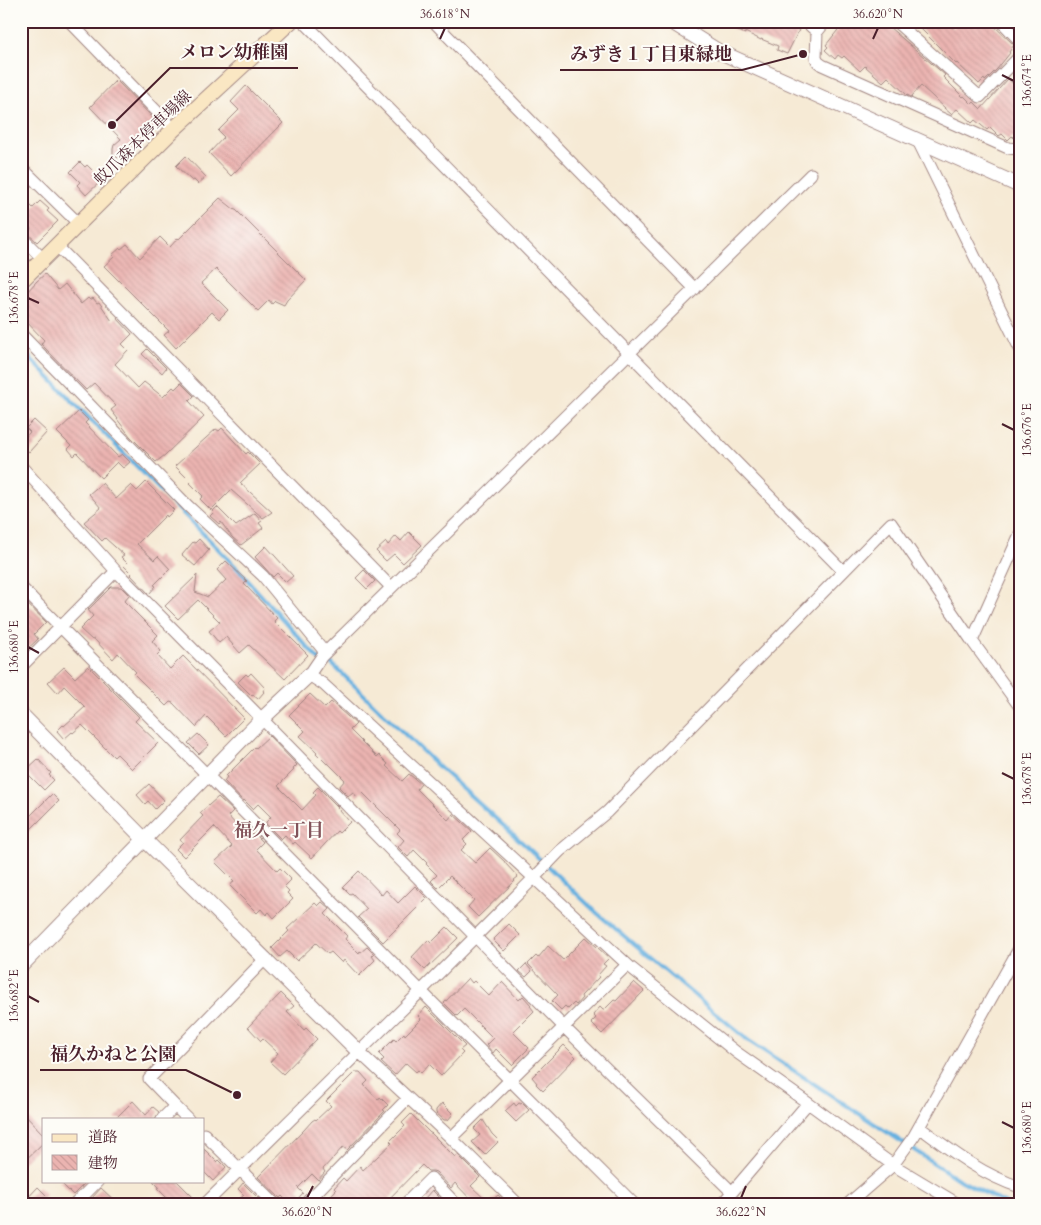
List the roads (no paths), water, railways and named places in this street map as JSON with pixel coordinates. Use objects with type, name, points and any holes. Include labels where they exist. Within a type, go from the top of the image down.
[{"type":"main road","name":"蚊爪森本停車場線","points":[[21,281],[174,129],[291,21]]},
{"type":"street","points":[[68,21],[174,129]]},
{"type":"street","points":[[302,21],[843,571]]},
{"type":"street","points":[[433,21],[694,289]]},
{"type":"street","points":[[670,21],[718,51],[1020,186]]},
{"type":"street","points":[[804,21],[817,32]]},
{"type":"street","points":[[826,21],[817,32],[816,58],[822,65],[1008,148],[1014,149],[1020,146]]},
{"type":"street","points":[[895,21],[980,97],[1020,56]]},
{"type":"street","points":[[1000,21],[1020,41]]},
{"type":"street","points":[[918,141],[1020,349]]},
{"type":"street","points":[[21,168],[79,224]]},
{"type":"street","points":[[21,966],[262,718],[312,672],[323,654],[812,174]]},
{"type":"street","points":[[21,237],[43,259]]},
{"type":"street","points":[[57,246],[391,588]]},
{"type":"street","points":[[21,334],[188,506],[263,576],[323,654]]},
{"type":"street","points":[[21,466],[116,572],[262,718],[564,1027],[732,1192]]},
{"type":"street","points":[[205,1204],[560,851],[607,812],[891,522],[972,641],[1020,707]]},
{"type":"street","points":[[972,641],[1020,534]]},
{"type":"street","points":[[21,667],[116,572]]},
{"type":"street","points":[[21,587],[634,1204]]},
{"type":"street","points":[[312,672],[323,684],[536,875],[627,965],[736,1052],[958,1204]]},
{"type":"street","points":[[21,714],[359,1052],[452,1138],[518,1204]]},
{"type":"street","points":[[848,1204],[895,1162],[916,1132],[1020,947]]},
{"type":"street","points":[[187,1118],[149,1079],[266,958]]},
{"type":"street","points":[[452,1138],[627,965]]},
{"type":"street","points":[[305,1204],[408,1098]]},
{"type":"street","points":[[722,1204],[808,1103]]},
{"type":"street","points":[[163,1118],[175,1106]]},
{"type":"street","points":[[916,1132],[968,1162],[1020,1187]]},
{"type":"street","points":[[205,1135],[275,1204]]},
{"type":"street","points":[[405,1204],[431,1178],[456,1204]]},
{"type":"street","points":[[75,1204],[97,1182]]},
{"type":"waterway","points":[[21,349],[236,567],[318,659],[331,663],[440,768],[597,913],[749,1041],[958,1179],[1006,1204]]},
{"type":"place","name":"みずき１丁目東緑地","points":[[803,54]]},
{"type":"place","name":"メロン幼稚園","points":[[112,125]]},
{"type":"place","name":"福久かねと公園","points":[[237,1095]]},
{"type":"district","name":"福久一丁目","points":[[279,830]]}]
